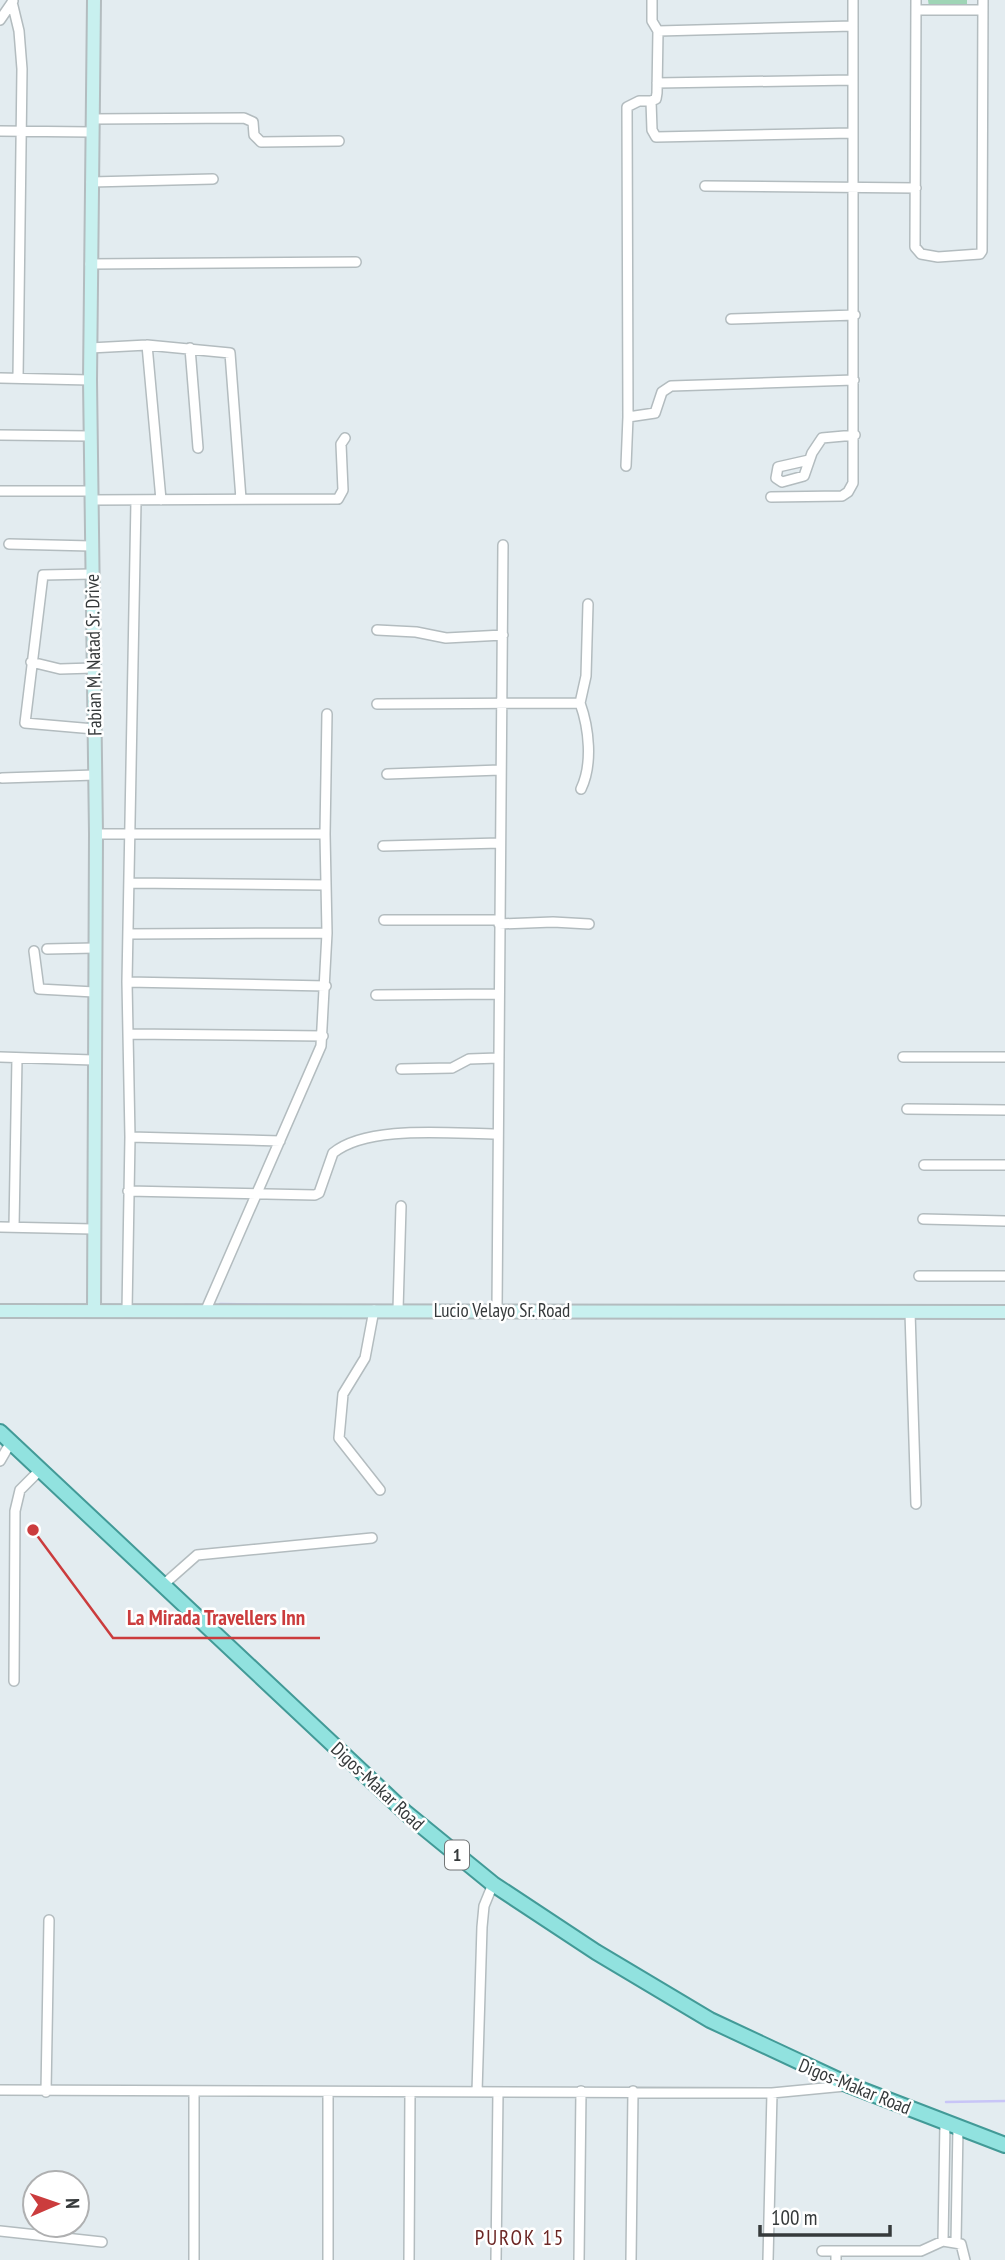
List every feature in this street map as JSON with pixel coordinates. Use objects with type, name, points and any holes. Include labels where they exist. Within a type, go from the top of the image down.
[{"type":"main road","name":"Digos-Makar Road","points":[[5,1437],[406,1813],[493,1884],[596,1952],[710,2020],[849,2085],[1005,2145]]},
{"type":"street","name":"Fabian M. Natad Sr. Drive","points":[[94,0],[90,264],[90,495],[96,834],[94,1310]]},
{"type":"street","points":[[626,466],[627,107],[639,101],[656,99],[658,31],[652,21],[652,0]]},
{"type":"street","points":[[771,497],[835,496],[848,492],[853,482],[853,0]]},
{"type":"street","points":[[916,0],[915,247],[921,254],[938,257],[982,253],[983,5],[916,10]]},
{"type":"street","points":[[0,20],[13,1]]},
{"type":"street","points":[[13,1],[19,31],[22,132],[18,378]]},
{"type":"street","points":[[658,31],[853,26]]},
{"type":"street","points":[[657,83],[853,80]]},
{"type":"street","points":[[651,101],[652,130],[656,137],[852,133]]},
{"type":"street","points":[[0,131],[22,132],[244,118],[253,122],[254,135],[261,142],[339,141]]},
{"type":"street","points":[[91,183],[213,179]]},
{"type":"street","points":[[705,186],[916,188]]},
{"type":"street","points":[[90,264],[356,262]]},
{"type":"street","points":[[731,319],[855,315]]},
{"type":"street","points":[[90,348],[147,345],[230,353],[241,499]]},
{"type":"street","points":[[147,345],[161,500]]},
{"type":"street","points":[[190,348],[198,449]]},
{"type":"street","points":[[0,378],[90,380]]},
{"type":"street","points":[[628,417],[655,413],[662,392],[671,386],[854,380]]},
{"type":"street","points":[[0,435],[90,436]]},
{"type":"street","points":[[809,460],[822,438],[855,435]]},
{"type":"street","points":[[0,491],[90,495],[136,501],[338,499],[343,490],[341,444],[345,438]]},
{"type":"street","points":[[127,1311],[130,1137],[127,982],[130,934],[129,834],[136,501]]},
{"type":"street","points":[[9,544],[91,546]]},
{"type":"street","points":[[497,1309],[503,545]]},
{"type":"street","points":[[92,574],[44,574],[25,725],[94,729]]},
{"type":"street","points":[[581,789],[586,775],[587,731],[580,704],[586,676],[588,604]]},
{"type":"street","points":[[377,630],[416,632],[446,638],[503,635]]},
{"type":"street","points":[[31,662],[60,669],[93,668]]},
{"type":"street","points":[[377,704],[580,704]]},
{"type":"street","points":[[205,1312],[323,1036],[327,933],[327,714]]},
{"type":"street","points":[[387,774],[500,770]]},
{"type":"street","points":[[2,778],[95,775]]},
{"type":"street","points":[[96,834],[325,834]]},
{"type":"street","points":[[383,846],[500,842]]},
{"type":"street","points":[[130,883],[325,885]]},
{"type":"street","points":[[384,920],[553,922],[589,925]]},
{"type":"street","points":[[130,934],[327,933]]},
{"type":"street","points":[[47,949],[95,948]]},
{"type":"street","points":[[34,951],[39,989],[94,992]]},
{"type":"street","points":[[127,982],[326,986]]},
{"type":"street","points":[[376,995],[499,994]]},
{"type":"street","points":[[129,1034],[323,1036]]},
{"type":"street","points":[[0,1057],[93,1060]]},
{"type":"street","points":[[903,1057],[1005,1057]]},
{"type":"street","points":[[15,1227],[17,1058]]},
{"type":"street","points":[[401,1069],[452,1068],[469,1059],[498,1058]]},
{"type":"street","points":[[907,1109],[1005,1110]]},
{"type":"street","points":[[128,1191],[318,1194],[333,1153],[356,1141],[407,1134],[498,1134]]},
{"type":"street","points":[[130,1137],[279,1141]]},
{"type":"street","points":[[924,1165],[1005,1165]]},
{"type":"street","points":[[398,1310],[401,1206]]},
{"type":"street","points":[[923,1219],[1005,1221]]},
{"type":"street","points":[[0,1227],[93,1229]]},
{"type":"street","points":[[919,1276],[1005,1276]]},
{"type":"street","name":"Lucio Velayo Sr. Road","points":[[0,1311],[497,1309],[1005,1312]]},
{"type":"street","points":[[374,1310],[365,1358],[343,1394],[338,1436],[380,1490]]},
{"type":"street","points":[[910,1312],[916,1504]]},
{"type":"street","points":[[0,1461],[5,1437]]},
{"type":"street","points":[[14,1681],[15,1511],[20,1490],[40,1470]]},
{"type":"street","points":[[163,1585],[197,1555],[372,1538]]},
{"type":"street","points":[[477,2092],[482,1927],[484,1906],[493,1884]]},
{"type":"street","points":[[46,2091],[49,1920]]},
{"type":"street","points":[[0,2090],[194,2093],[772,2093],[849,2085]]},
{"type":"street","points":[[579,2260],[581,2091]]},
{"type":"street","points":[[631,2260],[633,2091]]},
{"type":"street","points":[[328,2092],[328,2260]]},
{"type":"street","points":[[409,2260],[410,2092]]},
{"type":"street","points":[[496,2260],[498,2092]]},
{"type":"street","points":[[194,2093],[194,2260]]},
{"type":"street","points":[[768,2260],[772,2093]]},
{"type":"street","points":[[943,2241],[951,2125]]},
{"type":"street","points":[[951,2125],[956,2242]]},
{"type":"street","points":[[0,2231],[102,2242]]},
{"type":"street","points":[[822,2251],[836,2255],[920,2255],[943,2241],[956,2242],[963,2246],[965,2260]]},
{"type":"green space","points":[[928,0],[967,0],[967,5],[929,7]]},
{"type":"waterway","points":[[220,1304],[301,1305]]},
{"type":"waterway","points":[[185,1305],[199,1305]]},
{"type":"waterway","points":[[946,2102],[1005,2101]]},
{"type":"place","name":"La Mirada Travellers Inn","points":[[33,1530]]},
{"type":"district","name":"PUROK 15","points":[[520,2238]]}]
